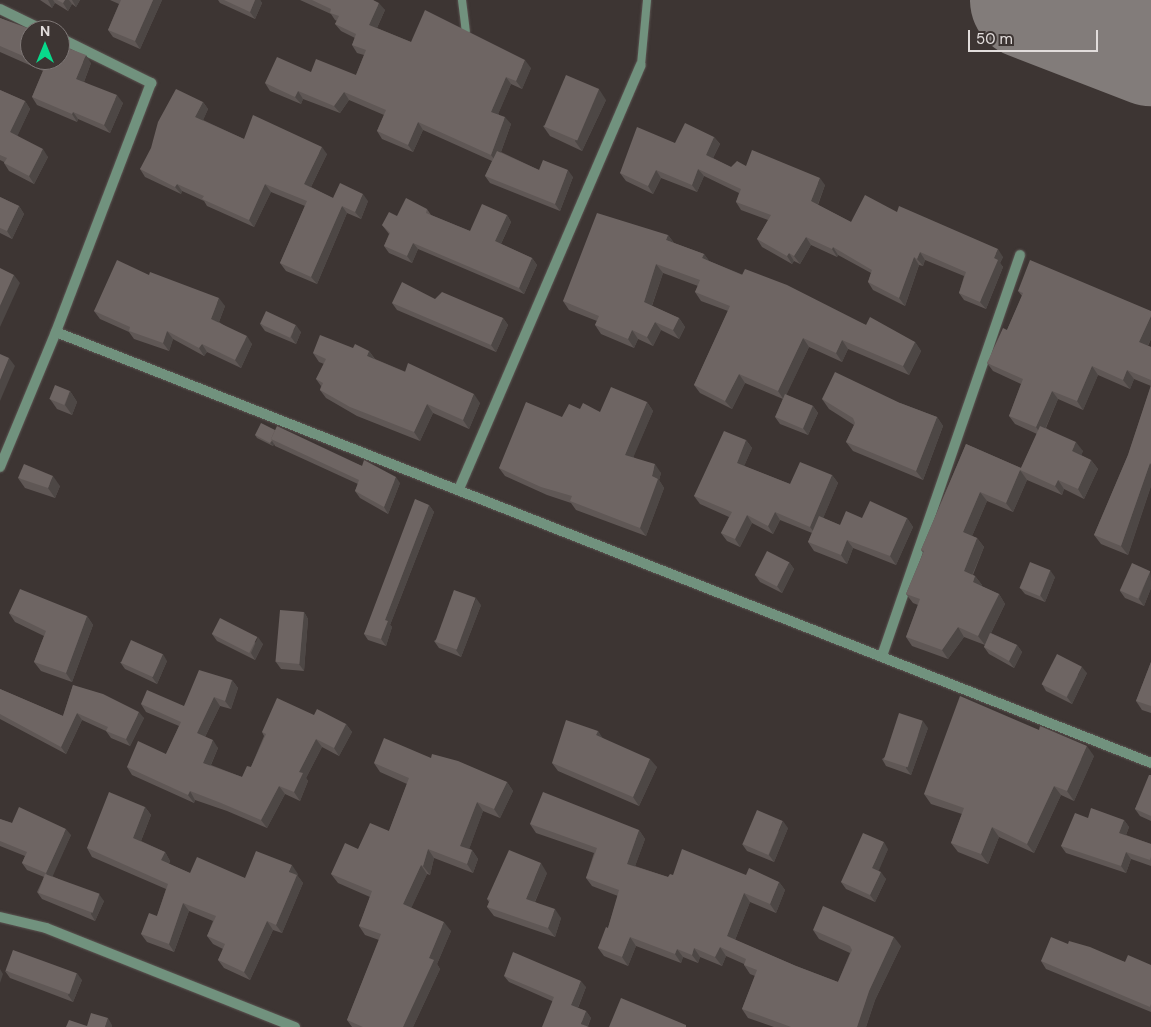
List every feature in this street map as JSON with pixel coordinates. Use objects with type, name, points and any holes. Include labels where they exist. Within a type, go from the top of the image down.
[{"type":"street","points":[[0,9],[23,20]]},
{"type":"street","points":[[0,467],[56,332],[151,83],[70,43]]},
{"type":"street","points":[[459,489],[641,65]]},
{"type":"street","points":[[882,656],[1020,255]]},
{"type":"street","points":[[56,332],[459,489],[1151,763]]},
{"type":"street","points":[[0,917],[46,928],[295,1027]]},
{"type":"lane","points":[[462,0],[466,31]]},
{"type":"lane","points":[[641,65],[647,0]]},
{"type":"building","points":[[121,0],[153,0],[135,41],[108,30]]},
{"type":"building","points":[[224,0],[255,0],[250,12]]},
{"type":"building","points":[[312,0],[373,0],[379,3],[369,25],[411,42],[425,10],[525,60],[516,81],[506,77],[491,112],[505,117],[491,155],[418,122],[408,145],[377,131],[386,110],[344,92],[334,106],[298,91],[295,97],[265,83],[277,57],[311,72],[316,59],[356,75],[366,50],[352,45],[356,34],[335,24],[339,16],[330,13],[331,9]]},
{"type":"building","points":[[0,18],[20,25],[20,55],[0,46]]},
{"type":"building","points":[[70,49],[86,55],[76,79],[117,95],[104,125],[32,97],[43,70],[70,70]]},
{"type":"building","points":[[566,75],[599,89],[577,141],[544,127]]},
{"type":"building","points":[[176,89],[203,102],[195,117],[244,139],[253,115],[322,147],[304,184],[333,198],[340,183],[363,194],[355,212],[342,206],[311,277],[280,263],[307,201],[265,184],[249,220],[202,199],[204,196],[177,184],[175,187],[140,169],[151,148],[158,122]]},
{"type":"building","points":[[0,90],[25,101],[10,132],[43,149],[29,176],[4,163],[7,158],[0,155]]},
{"type":"building","points":[[685,123],[714,137],[706,155],[731,167],[737,161],[746,166],[752,150],[820,178],[811,201],[851,222],[865,195],[897,212],[899,206],[998,249],[994,258],[998,260],[980,302],[959,293],[966,272],[920,252],[917,259],[914,257],[899,298],[868,282],[872,270],[833,247],[832,249],[806,237],[794,256],[789,253],[787,256],[757,239],[771,215],[736,202],[741,189],[698,169],[692,185],[656,170],[648,186],[620,173],[637,127],[675,143]]},
{"type":"building","points":[[497,151],[539,170],[543,160],[568,170],[555,204],[485,176]]},
{"type":"building","points":[[0,197],[19,206],[7,231],[0,228]]},
{"type":"building","points":[[406,198],[427,209],[426,213],[470,231],[482,204],[507,215],[495,241],[532,258],[519,288],[413,243],[407,256],[384,246],[390,233],[382,225],[389,212],[397,216]]},
{"type":"building","points":[[597,213],[668,235],[666,240],[704,254],[702,258],[742,275],[745,269],[787,285],[866,325],[870,317],[915,342],[903,366],[842,340],[836,353],[803,338],[778,391],[739,374],[725,401],[694,385],[730,306],[695,292],[700,280],[656,264],[644,302],[679,318],[673,330],[655,322],[647,337],[632,330],[628,339],[595,325],[599,316],[563,301]]},
{"type":"building","points":[[117,260],[149,275],[150,272],[219,298],[211,319],[247,336],[235,360],[202,344],[199,348],[167,331],[163,343],[129,331],[130,327],[94,311]]},
{"type":"building","points":[[1030,260],[1151,311],[1151,316],[1139,342],[1151,347],[1151,380],[1127,370],[1123,380],[1092,366],[1077,401],[1052,391],[1036,427],[1009,416],[1023,379],[987,363],[1003,328],[1007,330],[1023,293],[1018,291]]},
{"type":"building","points":[[0,268],[14,275],[0,306]]},
{"type":"building","points":[[402,282],[435,299],[442,292],[503,318],[491,345],[392,303]]},
{"type":"building","points":[[266,311],[296,325],[290,338],[260,324]]},
{"type":"building","points":[[320,335],[353,348],[355,344],[369,351],[367,356],[405,372],[408,363],[474,394],[463,420],[427,404],[414,432],[350,407],[320,390],[323,383],[316,379],[326,359],[313,353]]},
{"type":"building","points":[[0,354],[9,358],[0,380]]},
{"type":"building","points":[[835,372],[900,403],[937,417],[916,471],[846,442],[855,423],[853,418],[822,399]]},
{"type":"building","points":[[55,385],[70,391],[64,405],[49,399]]},
{"type":"building","points":[[1151,385],[1151,464],[1121,546],[1094,535],[1128,455]]},
{"type":"building","points":[[611,387],[647,402],[625,455],[655,464],[652,476],[658,479],[640,528],[570,501],[572,496],[541,487],[499,468],[526,402],[562,417],[569,404],[580,409],[583,403],[600,412]]},
{"type":"building","points":[[785,394],[813,406],[803,429],[775,417]]},
{"type":"building","points":[[261,423],[275,430],[270,443],[255,435]]},
{"type":"building","points":[[277,426],[362,466],[364,460],[396,477],[384,507],[355,491],[359,480],[271,439]]},
{"type":"building","points":[[1040,426],[1076,442],[1072,451],[1091,460],[1078,489],[1058,480],[1055,486],[1020,470],[1006,503],[980,492],[963,532],[977,538],[964,571],[975,576],[973,582],[999,594],[978,636],[958,627],[942,650],[906,637],[920,599],[906,594],[924,551],[921,550],[966,444],[1021,468]]},
{"type":"building","points":[[724,431],[746,440],[737,463],[790,484],[800,462],[832,475],[810,527],[775,512],[768,526],[747,515],[735,539],[721,533],[732,512],[694,496]]},
{"type":"building","points":[[24,464],[53,476],[48,488],[18,478]]},
{"type":"building","points":[[415,499],[429,505],[385,620],[388,621],[381,639],[364,634]]},
{"type":"building","points":[[870,501],[907,518],[890,556],[847,540],[841,555],[808,542],[819,516],[840,525],[846,511],[862,518]]},
{"type":"building","points":[[767,551],[789,562],[777,586],[755,575]]},
{"type":"building","points":[[1030,562],[1050,570],[1040,596],[1020,588]]},
{"type":"building","points":[[1132,563],[1150,571],[1138,599],[1120,590]]},
{"type":"building","points":[[20,589],[87,616],[66,673],[34,662],[46,631],[9,613]]},
{"type":"building","points":[[454,590],[476,598],[457,650],[435,642]]},
{"type":"building","points":[[280,610],[304,612],[299,664],[275,662]]},
{"type":"building","points":[[220,618],[257,637],[249,653],[212,634]]},
{"type":"building","points":[[990,633],[1017,645],[1009,661],[984,647]]},
{"type":"building","points":[[131,640],[163,654],[153,677],[121,663]]},
{"type":"building","points":[[1057,654],[1082,667],[1067,697],[1042,684]]},
{"type":"building","points":[[1151,662],[1151,706],[1136,701]]},
{"type":"building","points":[[199,670],[232,680],[225,701],[214,697],[197,733],[213,740],[203,763],[242,777],[247,766],[251,767],[266,734],[262,732],[277,698],[314,715],[317,709],[346,724],[334,748],[316,739],[299,772],[303,773],[294,792],[279,786],[261,820],[190,791],[188,795],[127,767],[138,741],[166,754],[181,722],[141,704],[147,690],[184,706]]},
{"type":"building","points":[[73,685],[103,694],[139,712],[126,739],[106,731],[108,727],[77,713],[61,747],[0,714],[0,689],[63,716]]},
{"type":"building","points":[[960,696],[1039,730],[1040,726],[1087,746],[1067,791],[1054,786],[1027,844],[992,827],[981,854],[951,843],[964,808],[924,794]]},
{"type":"building","points":[[899,713],[923,721],[908,767],[884,760]]},
{"type":"building","points":[[566,720],[598,731],[596,735],[650,759],[633,797],[552,763]]},
{"type":"building","points":[[384,738],[431,758],[432,754],[458,761],[507,782],[494,809],[477,802],[460,846],[472,850],[467,864],[428,849],[423,866],[421,865],[403,904],[444,922],[429,958],[434,960],[403,1027],[363,1027],[347,1020],[381,934],[359,926],[372,891],[331,874],[345,843],[358,849],[370,823],[389,831],[409,778],[374,763]]},
{"type":"building","points":[[1149,775],[1151,775],[1151,816],[1135,809]]},
{"type":"building","points":[[109,792],[145,807],[133,838],[165,852],[161,860],[190,873],[197,857],[245,878],[256,851],[292,865],[289,872],[297,875],[276,925],[267,921],[244,972],[218,960],[225,944],[207,936],[216,916],[183,903],[169,944],[141,934],[149,913],[157,916],[168,884],[87,848]]},
{"type":"building","points":[[543,792],[639,830],[627,864],[668,877],[670,874],[673,875],[682,849],[746,875],[749,868],[779,882],[770,904],[744,893],[727,936],[796,966],[838,982],[852,950],[850,946],[813,930],[823,906],[894,937],[869,991],[857,1027],[791,1027],[742,1009],[757,970],[744,965],[746,959],[720,947],[715,957],[694,948],[692,955],[677,949],[675,954],[630,937],[622,957],[598,948],[606,927],[608,928],[619,890],[586,878],[597,848],[530,824]]},
{"type":"building","points":[[19,807],[66,829],[46,873],[22,863],[27,852],[0,841],[0,819],[12,823]]},
{"type":"building","points":[[1091,808],[1124,820],[1119,833],[1151,844],[1150,860],[1126,852],[1121,866],[1061,846],[1075,813],[1088,818]]},
{"type":"building","points":[[757,810],[783,821],[768,855],[743,844]]},
{"type":"building","points":[[863,833],[884,842],[872,868],[881,872],[870,895],[841,882]]},
{"type":"building","points":[[509,850],[541,863],[526,899],[555,909],[548,928],[487,907],[490,900],[487,899]]},
{"type":"building","points":[[45,874],[100,894],[93,913],[38,893]]},
{"type":"building","points":[[1051,937],[1068,944],[1069,941],[1090,947],[1125,962],[1128,955],[1151,965],[1150,1007],[1041,961]]},
{"type":"building","points":[[13,950],[77,973],[69,994],[5,971]]},
{"type":"building","points":[[513,952],[581,981],[571,1005],[586,1011],[581,1024],[589,1027],[542,1027],[554,997],[504,976]]},
{"type":"building","points":[[621,998],[686,1025],[686,1027],[609,1027]]},
{"type":"building","points":[[91,1013],[108,1018],[105,1027],[66,1027],[69,1020],[87,1026]]},
{"type":"runway","points":[[1029,0],[1151,47]]}]
